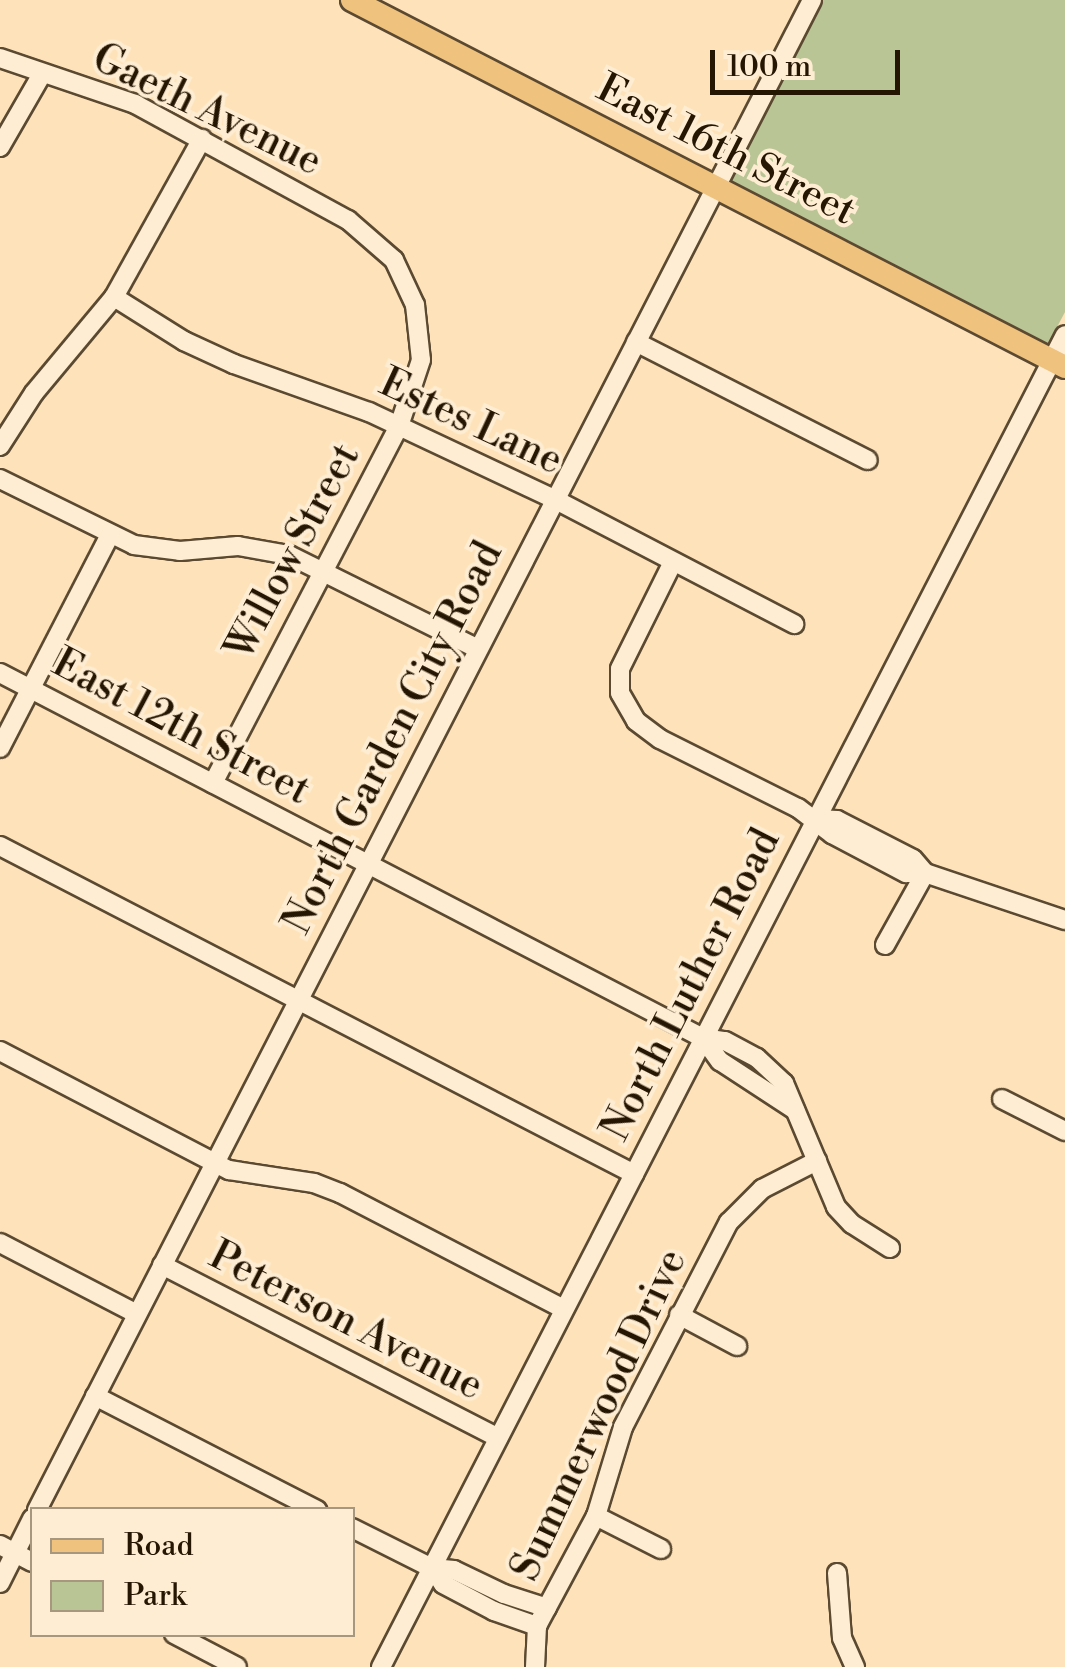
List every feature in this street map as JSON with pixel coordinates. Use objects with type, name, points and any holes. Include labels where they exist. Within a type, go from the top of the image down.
[{"type":"main road","name":"East 16th Street","points":[[352,0],[1059,363]]},
{"type":"street","name":"North Garden City Road","points":[[40,1507],[812,0]]},
{"type":"street","name":"Gaeth Avenue","points":[[0,58],[97,88],[327,207]]},
{"type":"street","points":[[0,148],[42,74]]},
{"type":"street","points":[[0,446],[34,394],[114,297],[202,139]]},
{"type":"street","name":"Willow Street","points":[[213,783],[399,426],[420,360],[415,305],[394,260],[327,207]]},
{"type":"street","name":"Estes Lane","points":[[114,297],[184,341],[234,364],[326,394],[399,426],[554,499],[794,624]]},
{"type":"street","name":"North Luther Road","points":[[380,1667],[816,818],[1059,363],[1065,335]]},
{"type":"street","points":[[636,342],[868,460]]},
{"type":"street","points":[[0,479],[110,535],[162,550],[264,548],[322,572],[478,649]]},
{"type":"street","points":[[0,748],[110,535]]},
{"type":"street","points":[[673,562],[620,669],[620,694],[630,715],[660,739],[816,818],[836,820],[913,859],[925,873],[1065,920]]},
{"type":"street","name":"East 12th Street","points":[[0,672],[703,1038],[720,1061],[795,1110],[836,1207],[852,1224],[890,1248]]},
{"type":"street","points":[[0,846],[634,1174]]},
{"type":"street","points":[[885,946],[925,873]]},
{"type":"street","points":[[0,1051],[214,1163],[255,1176],[314,1182],[340,1193],[564,1310]]},
{"type":"street","points":[[1002,1099],[1065,1131]]},
{"type":"street","name":"Summerwood Drive","points":[[537,1626],[596,1516],[623,1427],[729,1222],[762,1189],[816,1162]]},
{"type":"street","points":[[0,1243],[137,1314]]},
{"type":"street","name":"Peterson Avenue","points":[[162,1266],[498,1438]]},
{"type":"street","points":[[680,1316],[737,1346]]},
{"type":"street","points":[[95,1396],[311,1507]]},
{"type":"street","points":[[596,1516],[661,1549]]},
{"type":"street","points":[[0,1583],[30,1523]]},
{"type":"street","points":[[355,1530],[432,1568],[454,1570],[504,1594],[547,1608]]},
{"type":"street","points":[[432,1568],[443,1584],[494,1611],[537,1626],[535,1667]]},
{"type":"street","points":[[837,1573],[848,1665]]},
{"type":"street","points":[[180,1637],[237,1667]]},
{"type":"green space","points":[[823,0],[1065,0],[1065,312],[1048,344],[730,181]]}]
